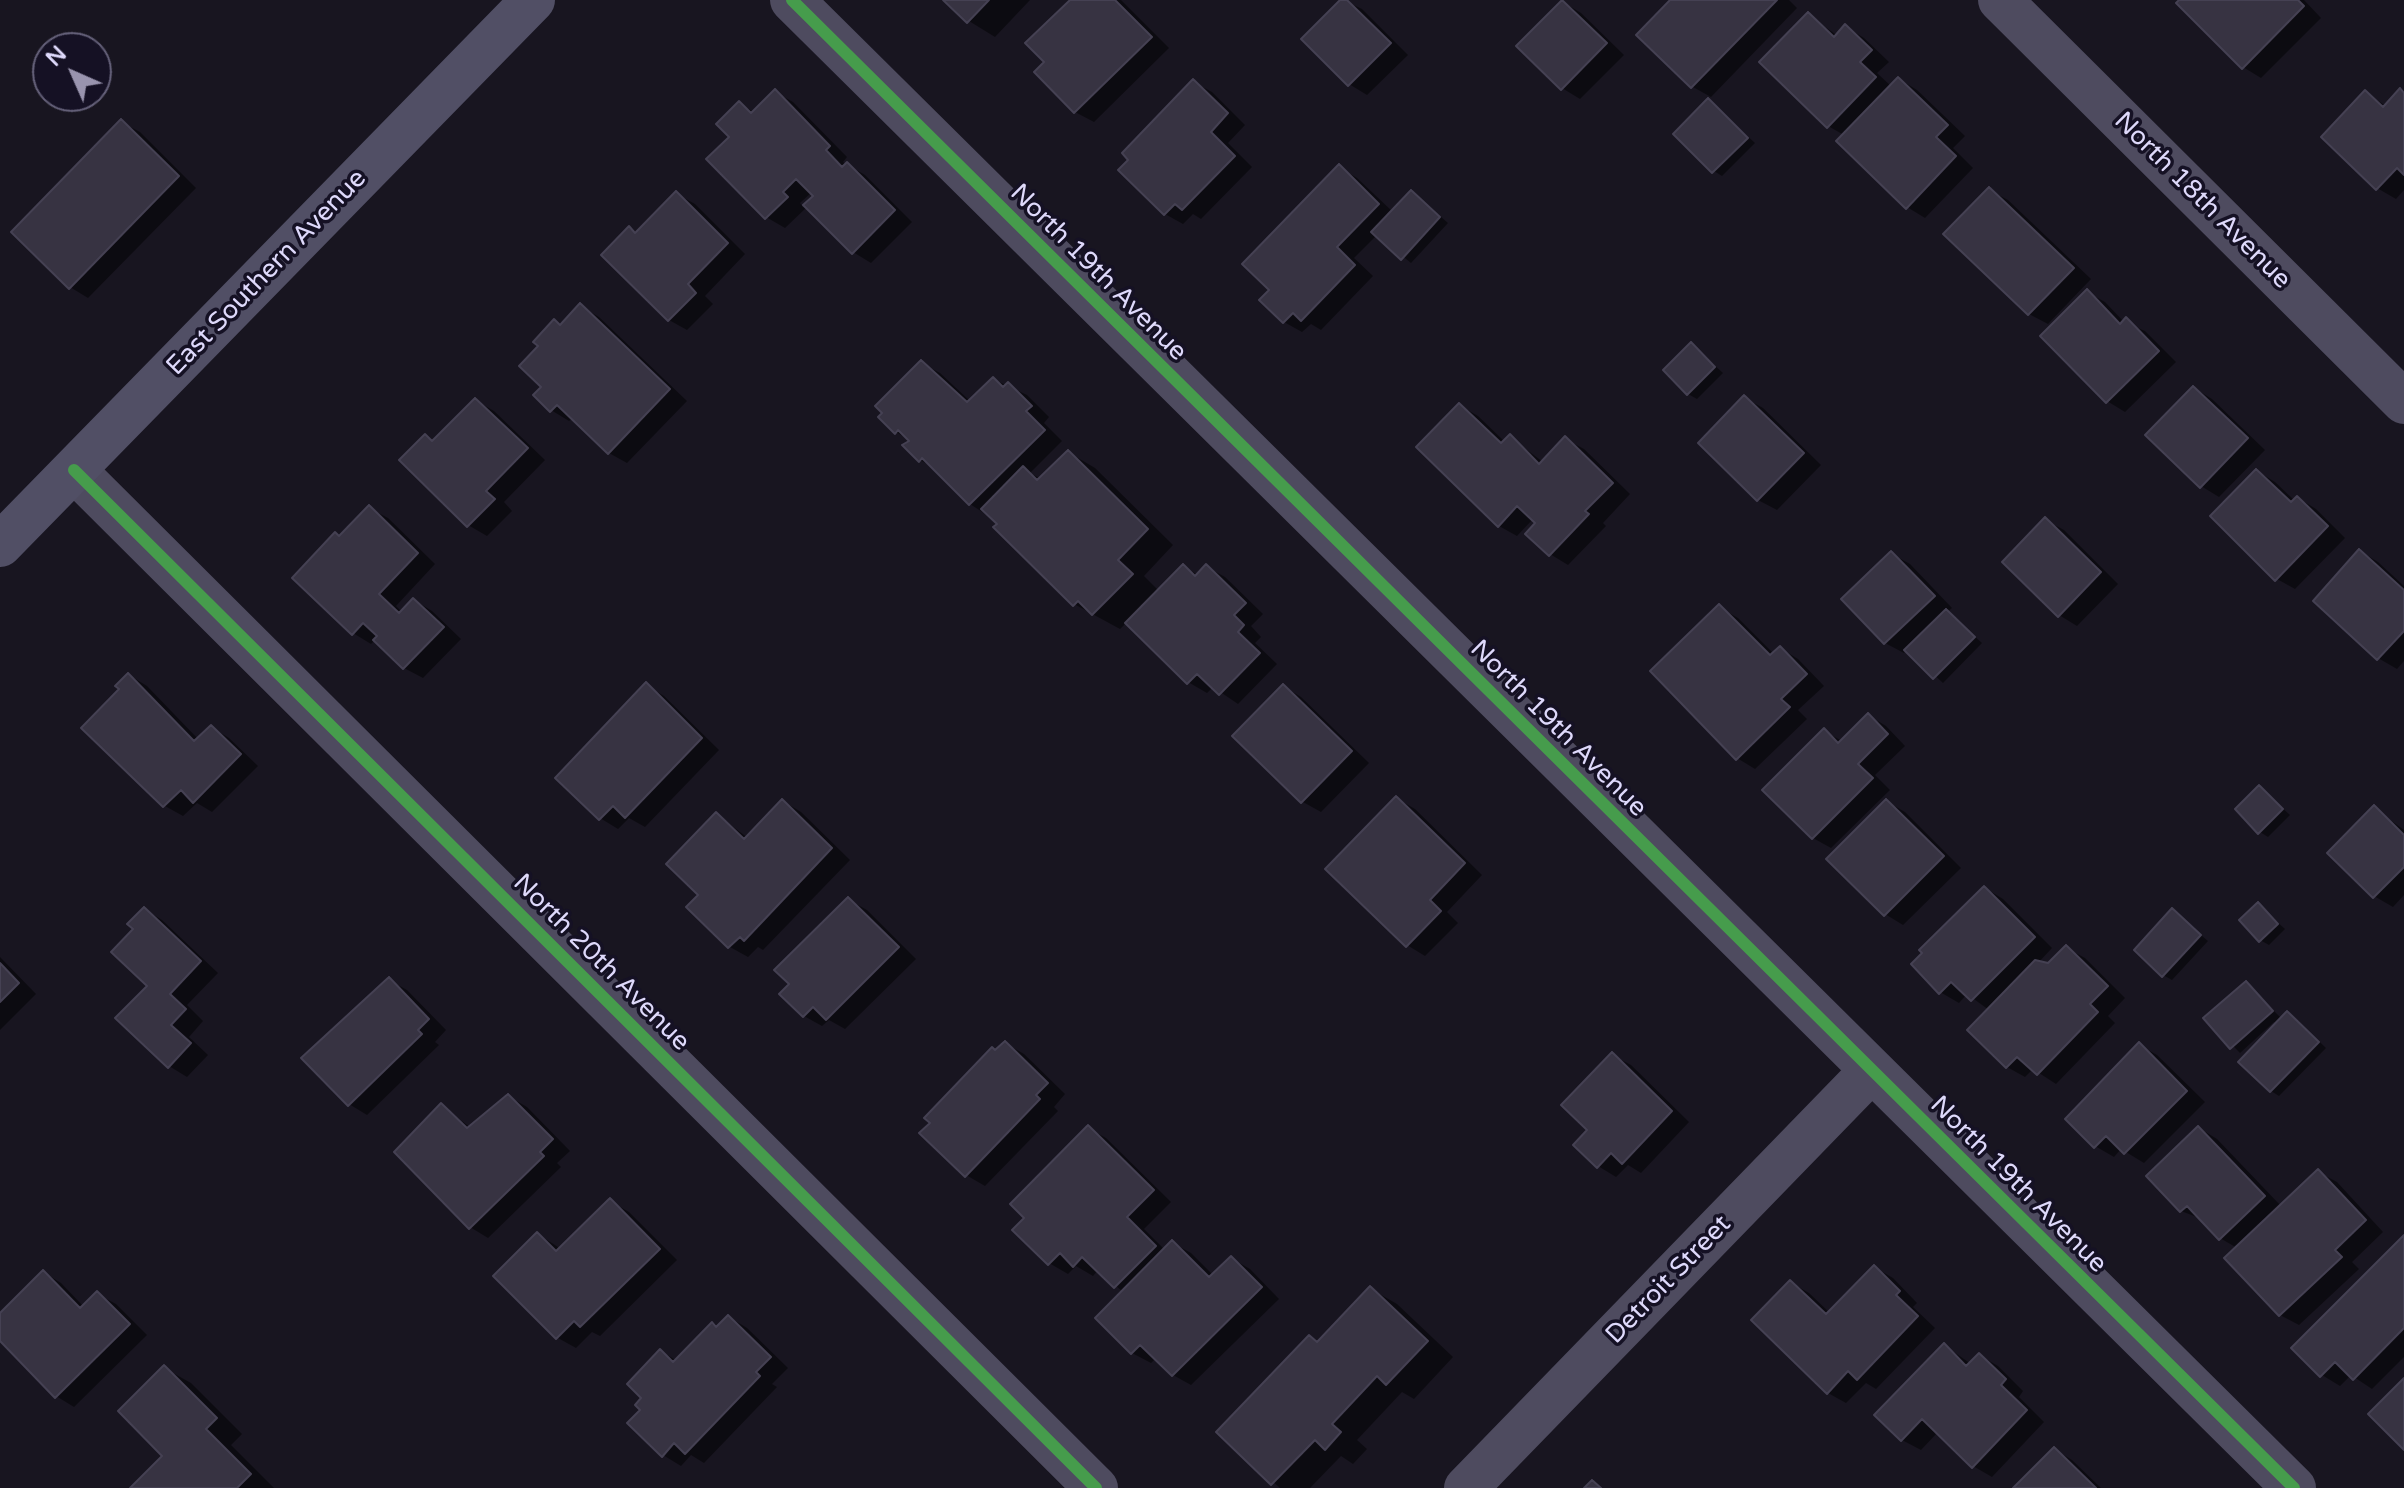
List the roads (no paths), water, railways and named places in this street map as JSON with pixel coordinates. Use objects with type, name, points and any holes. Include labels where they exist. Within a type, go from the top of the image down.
[{"type":"street","name":"East Southern Avenue","points":[[0,545],[533,0]]},
{"type":"street","name":"North 19th Avenue","points":[[792,0],[2294,1488]]},
{"type":"street","name":"North 18th Avenue","points":[[2000,0],[2404,402]]},
{"type":"street","name":"North 20th Avenue","points":[[74,470],[1096,1488]]},
{"type":"street","name":"Detroit Street","points":[[1466,1488],[1872,1070]]}]
